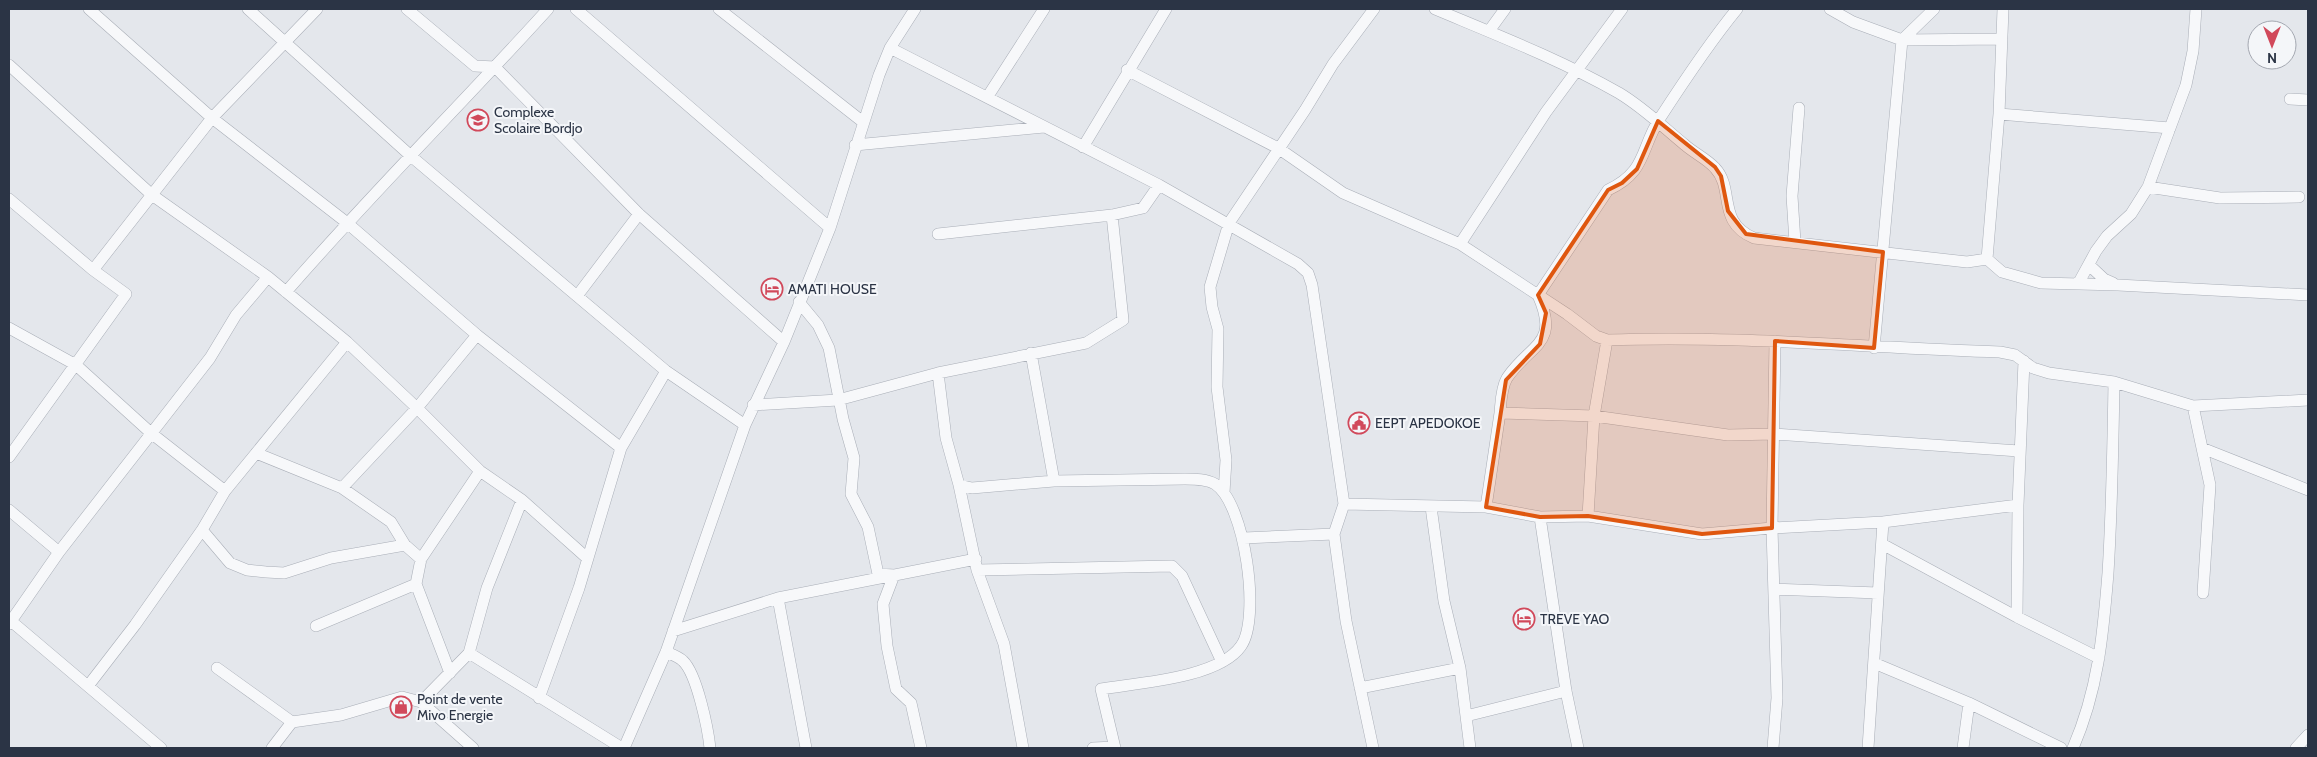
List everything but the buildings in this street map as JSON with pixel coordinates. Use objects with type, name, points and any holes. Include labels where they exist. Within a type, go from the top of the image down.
[{"type":"street","points":[[89,9],[212,118],[346,222],[477,335],[621,448]]},
{"type":"street","points":[[248,9],[286,41],[412,157],[576,296],[666,371],[745,425]]},
{"type":"street","points":[[92,270],[212,118],[317,9]]},
{"type":"street","points":[[407,9],[475,66],[495,67],[639,214],[784,342]]},
{"type":"street","points":[[286,292],[346,222],[412,157],[548,9]]},
{"type":"street","points":[[576,9],[830,228]]},
{"type":"street","points":[[720,9],[863,122]]},
{"type":"street","points":[[469,653],[539,698],[623,748],[666,652],[745,425],[784,342],[830,228],[855,145],[890,48],[915,9]]},
{"type":"street","points":[[988,96],[1044,9]]},
{"type":"street","points":[[1083,146],[1127,70],[1166,9]]},
{"type":"street","points":[[1224,493],[1226,460],[1218,387],[1218,329],[1212,307],[1210,287],[1229,223],[1305,110],[1333,64],[1374,9]]},
{"type":"street","points":[[1435,9],[1489,31],[1577,72],[1619,94],[1658,121],[1692,152],[1715,167],[1721,176],[1728,211],[1733,220],[1746,234],[1754,238],[1967,262],[1987,259],[2002,272],[2021,279],[2041,283],[2308,295]]},
{"type":"street","points":[[1489,31],[1505,9]]},
{"type":"street","points":[[1460,244],[1546,112],[1622,9]]},
{"type":"street","points":[[1538,295],[1608,190],[1622,184],[1637,169],[1658,121],[1738,9]]},
{"type":"street","points":[[1830,9],[1853,22],[1902,40],[2002,39]]},
{"type":"street","points":[[1874,348],[1902,40],[1934,9]]},
{"type":"street","points":[[1987,259],[1999,114],[2003,9]]},
{"type":"street","points":[[2078,284],[2107,236],[2132,214],[2148,187],[2188,76],[2193,51],[2196,9]]},
{"type":"street","points":[[890,48],[988,96],[1229,223],[1298,264],[1308,273],[1312,285],[1344,504],[1334,534],[1346,621],[1373,748]]},
{"type":"street","points":[[9,65],[152,195],[268,277],[346,342],[418,408],[480,471],[522,500],[587,558]]},
{"type":"street","points":[[1127,70],[1278,148],[1343,193],[1460,244],[1596,336],[1607,340],[1672,338],[1775,341],[1874,348],[2000,352],[2015,355],[2033,368],[2049,373],[2114,382],[2193,406],[2308,400]]},
{"type":"street","points":[[2290,99],[2308,100]]},
{"type":"street","points":[[1794,242],[1793,180],[1799,108]]},
{"type":"street","points":[[1999,114],[2170,128]]},
{"type":"street","points":[[855,145],[1044,127]]},
{"type":"street","points":[[938,234],[1112,216],[1143,208],[1159,186]]},
{"type":"street","points":[[2148,187],[2220,198],[2299,197]]},
{"type":"street","points":[[9,199],[92,270],[126,294],[9,457]]},
{"type":"street","points":[[576,296],[639,214]]},
{"type":"street","points":[[753,405],[838,400],[938,374],[1086,343],[1122,320],[1112,216]]},
{"type":"street","points":[[2089,265],[2104,279],[2118,285]]},
{"type":"street","points":[[161,748],[10,623],[59,552],[210,358],[236,315],[268,277]]},
{"type":"street","points":[[1486,507],[1506,380],[1540,344],[1545,333],[1546,313],[1538,295]]},
{"type":"street","points":[[799,302],[812,316],[829,348],[838,400],[854,458],[851,494],[868,527],[878,574],[894,575]]},
{"type":"street","points":[[9,328],[76,365],[151,433],[224,490]]},
{"type":"street","points":[[342,488],[418,408],[477,335]]},
{"type":"street","points":[[1588,516],[1594,416],[1607,340]]},
{"type":"street","points":[[1773,748],[1777,698],[1772,528],[1775,341]]},
{"type":"street","points":[[88,686],[136,625],[202,530],[224,490],[346,342]]},
{"type":"street","points":[[1031,353],[1054,481]]},
{"type":"street","points":[[2017,617],[2019,452],[2024,361]]},
{"type":"street","points":[[539,698],[576,596],[621,448],[666,371]]},
{"type":"street","points":[[938,374],[946,438],[959,484],[977,564],[1000,630],[1015,694],[1023,748]]},
{"type":"street","points":[[2073,748],[2091,703],[2099,658],[2110,544],[2114,382]]},
{"type":"street","points":[[2193,406],[2210,485],[2203,593]]},
{"type":"street","points":[[1500,413],[1594,416],[1728,435],[1774,434],[2019,452]]},
{"type":"street","points":[[2202,448],[2308,490]]},
{"type":"street","points":[[256,453],[342,488],[391,522],[405,545],[421,559]]},
{"type":"street","points":[[450,673],[416,584],[421,559],[480,471]]},
{"type":"street","points":[[959,484],[972,488],[1054,481],[1202,480],[1214,484],[1224,493],[1244,538],[1250,598],[1248,631],[1241,647],[1222,662],[1205,671],[1101,689],[1115,748],[1093,748]]},
{"type":"street","points":[[421,702],[469,653],[487,588],[522,500]]},
{"type":"street","points":[[1344,504],[1486,507],[1540,517],[1588,516],[1702,534],[1883,522],[2018,505]]},
{"type":"street","points":[[1431,507],[1444,601],[1460,668],[1470,748]]},
{"type":"street","points":[[9,510],[59,552]]},
{"type":"street","points":[[1540,517],[1566,691],[1578,748]]},
{"type":"street","points":[[1868,748],[1883,522]]},
{"type":"street","points":[[202,530],[230,563],[247,570],[266,572],[284,572],[331,558],[405,545]]},
{"type":"street","points":[[1244,538],[1334,534]]},
{"type":"street","points":[[1882,544],[2017,617],[2099,658]]},
{"type":"street","points":[[673,631],[778,598],[894,575],[977,564],[1172,566],[1182,576],[1222,662]]},
{"type":"street","points":[[894,575],[883,604],[888,656],[896,689],[910,703],[921,748]]},
{"type":"street","points":[[316,626],[416,584]]},
{"type":"street","points":[[1774,589],[1878,593]]},
{"type":"street","points":[[778,598],[806,748]]},
{"type":"street","points":[[666,652],[684,661],[693,680],[706,725],[710,748]]},
{"type":"street","points":[[1874,663],[1969,703],[2061,748]]},
{"type":"street","points":[[217,668],[292,722],[341,715],[402,697],[421,702],[473,748]]},
{"type":"street","points":[[1360,688],[1460,668]]},
{"type":"street","points":[[1466,716],[1566,691]]},
{"type":"street","points":[[1963,748],[1969,703]]},
{"type":"street","points":[[272,748],[292,722]]},
{"type":"street","points":[[2296,748],[2308,735]]},
{"type":"highlighted area","points":[[1658,121],[1715,167],[1721,176],[1728,211],[1746,234],[1883,252],[1874,348],[1775,341],[1772,528],[1702,534],[1588,516],[1540,517],[1486,507],[1506,380],[1540,344],[1546,313],[1538,295],[1608,190],[1622,183],[1637,169]]},
{"type":"place","name":"Complexe Scolaire Bordjo","points":[[478,120]]},
{"type":"place","name":"AMATI HOUSE","points":[[772,289]]},
{"type":"place","name":"EEPT APEDOKOE","points":[[1359,423]]},
{"type":"place","name":"TREVE YAO","points":[[1524,619]]},
{"type":"place","name":"Point de vente Mivo Energie","points":[[401,707]]}]
